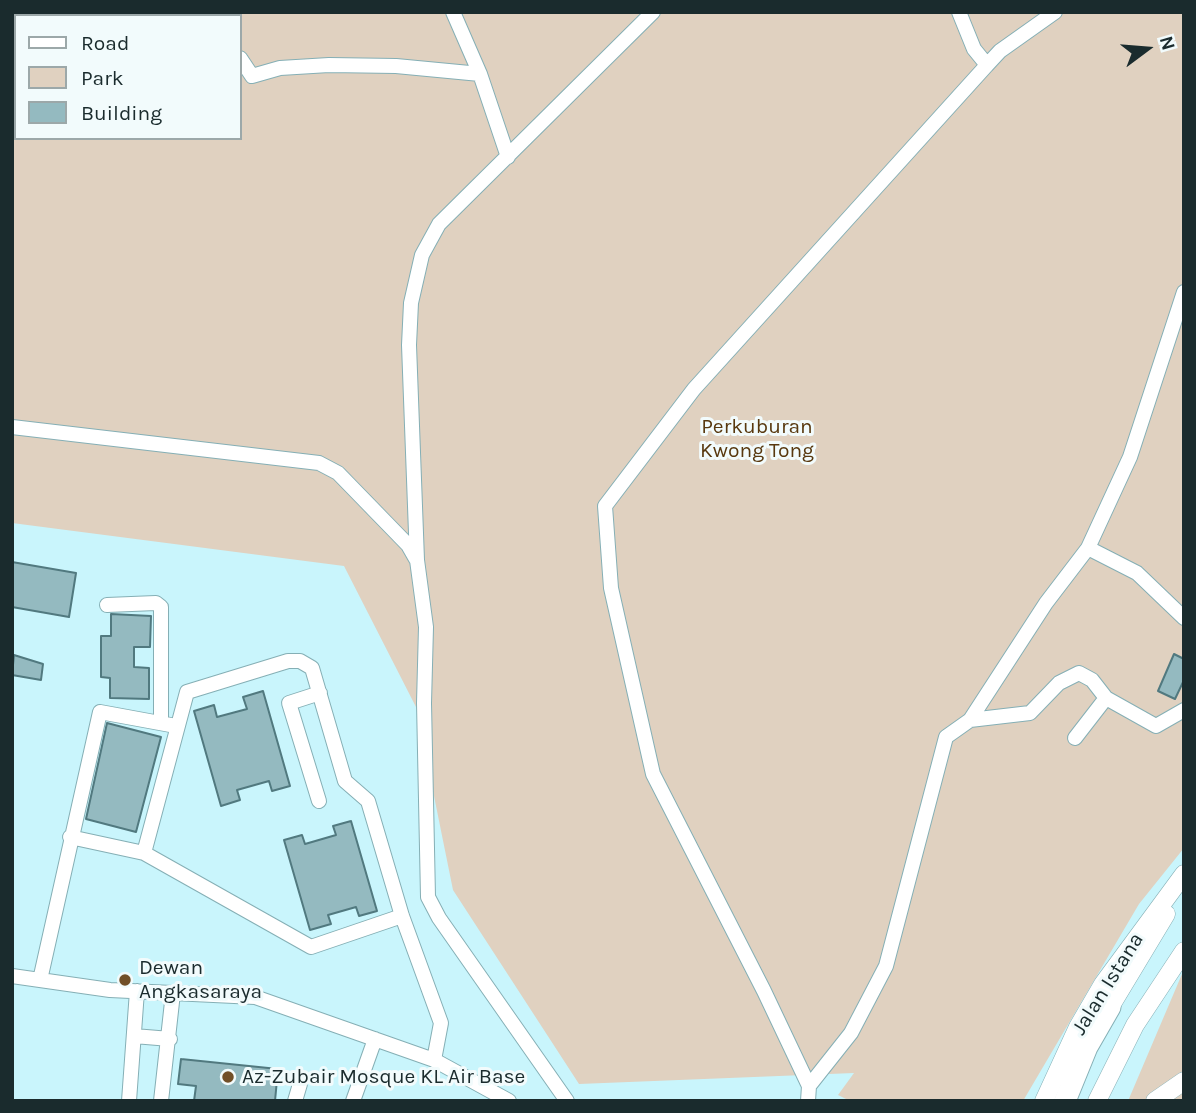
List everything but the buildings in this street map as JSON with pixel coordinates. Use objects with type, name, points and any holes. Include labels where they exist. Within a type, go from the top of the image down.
[{"type":"highway","points":[[1065,1101],[1087,1047],[1110,1007]]},
{"type":"main road","name":"Jalan Istana","points":[[1044,1101],[1078,1027],[1103,984],[1184,874]]},
{"type":"main road","points":[[1110,1007],[1184,886]]},
{"type":"main road","points":[[1097,1101],[1135,1025],[1184,951]]},
{"type":"main road","points":[[1155,1101],[1184,1081]]},
{"type":"street","points":[[453,12],[480,74],[508,156]]},
{"type":"street","points":[[567,1101],[439,918],[428,897],[424,703],[426,627],[417,560],[409,345],[411,303],[422,255],[439,224],[653,12]]},
{"type":"street","points":[[959,12],[974,49],[987,65]]},
{"type":"street","points":[[1055,12],[1000,51],[987,65],[694,389],[605,506],[611,588],[653,774],[809,1093],[851,1033],[886,966],[946,737],[970,720],[1046,603],[1088,548],[1130,457],[1184,292]]},
{"type":"street","points":[[246,78],[280,68],[329,65],[396,66],[480,74]]},
{"type":"street","points":[[12,427],[319,463],[338,473],[408,545],[417,560]]},
{"type":"street","points":[[1088,548],[1137,573],[1184,618]]},
{"type":"street","points":[[107,605],[156,603],[160,607],[168,725],[144,853]]},
{"type":"street","points":[[168,725],[187,692],[288,661],[300,661],[312,668],[345,781],[368,801],[402,916],[441,1023],[434,1060]]},
{"type":"street","points":[[970,720],[1030,713],[1059,683],[1079,673],[1092,680],[1107,698],[1156,726],[1184,710]]},
{"type":"street","points":[[319,801],[289,703],[320,693]]},
{"type":"street","points":[[1075,738],[1107,698]]},
{"type":"street","points":[[40,980],[100,712],[168,725]]},
{"type":"street","points":[[70,837],[144,853],[311,947],[402,916]]},
{"type":"street","points":[[12,976],[137,992],[255,998],[434,1060],[504,1100]]},
{"type":"street","points":[[128,1101],[137,992]]},
{"type":"street","points":[[161,1101],[173,993]]},
{"type":"street","points":[[134,1036],[170,1038]]},
{"type":"street","points":[[353,1101],[375,1039]]},
{"type":"street","points":[[295,1101],[300,1084]]},
{"type":"green space","name":"Perkuburan Kwong Tong","points":[[12,12],[1184,12],[1184,848],[1139,904],[1023,1101],[850,1101],[838,1095],[854,1073],[579,1084],[453,890],[416,707],[344,566],[12,523]]},
{"type":"green space","points":[[1184,971],[1184,1101],[1128,1101],[1182,974]]},
{"type":"place","name":"Dewan Angkasaraya","points":[[125,980]]},
{"type":"place","name":"Az-Zubair Mosque KL Air Base","points":[[228,1077]]}]
